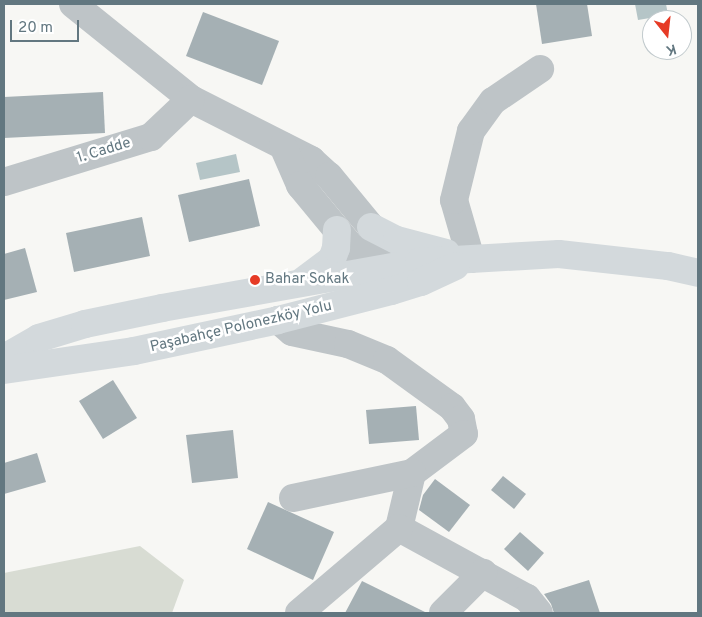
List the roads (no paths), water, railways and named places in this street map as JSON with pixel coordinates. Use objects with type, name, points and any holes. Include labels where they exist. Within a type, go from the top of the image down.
[{"type":"main road","points":[[371,227],[397,240],[471,259]]},
{"type":"main road","points":[[300,283],[332,259],[336,248],[337,230]]},
{"type":"main road","name":"Paşabahçe Polonezköy Yolu","points":[[4,358],[39,338],[85,324],[300,283],[381,277],[421,282],[471,259],[559,254],[668,266],[698,272]]},
{"type":"main road","points":[[193,338],[231,318],[362,288],[381,277]]},
{"type":"main road","name":"Paşabahçe Polonezköy Yolu","points":[[4,370],[134,351],[278,320],[381,277]]},
{"type":"street","points":[[73,4],[191,99],[311,160],[328,176],[371,227],[382,251],[381,277]]},
{"type":"street","points":[[471,259],[454,200],[471,131],[493,101],[540,69]]},
{"type":"street","name":"1. Cadde","points":[[4,182],[151,137],[191,99]]},
{"type":"street","points":[[283,146],[300,185],[337,230],[381,277]]},
{"type":"street","points":[[278,320],[292,332],[348,344],[387,360],[452,407],[461,419],[464,434],[412,473],[293,498]]},
{"type":"street","points":[[299,613],[399,528],[412,473]]},
{"type":"street","points":[[399,528],[483,572],[527,598],[539,613]]},
{"type":"street","points":[[443,613],[483,572]]},
{"type":"place","name":"Bahar Sokak","points":[[255,280]]}]
